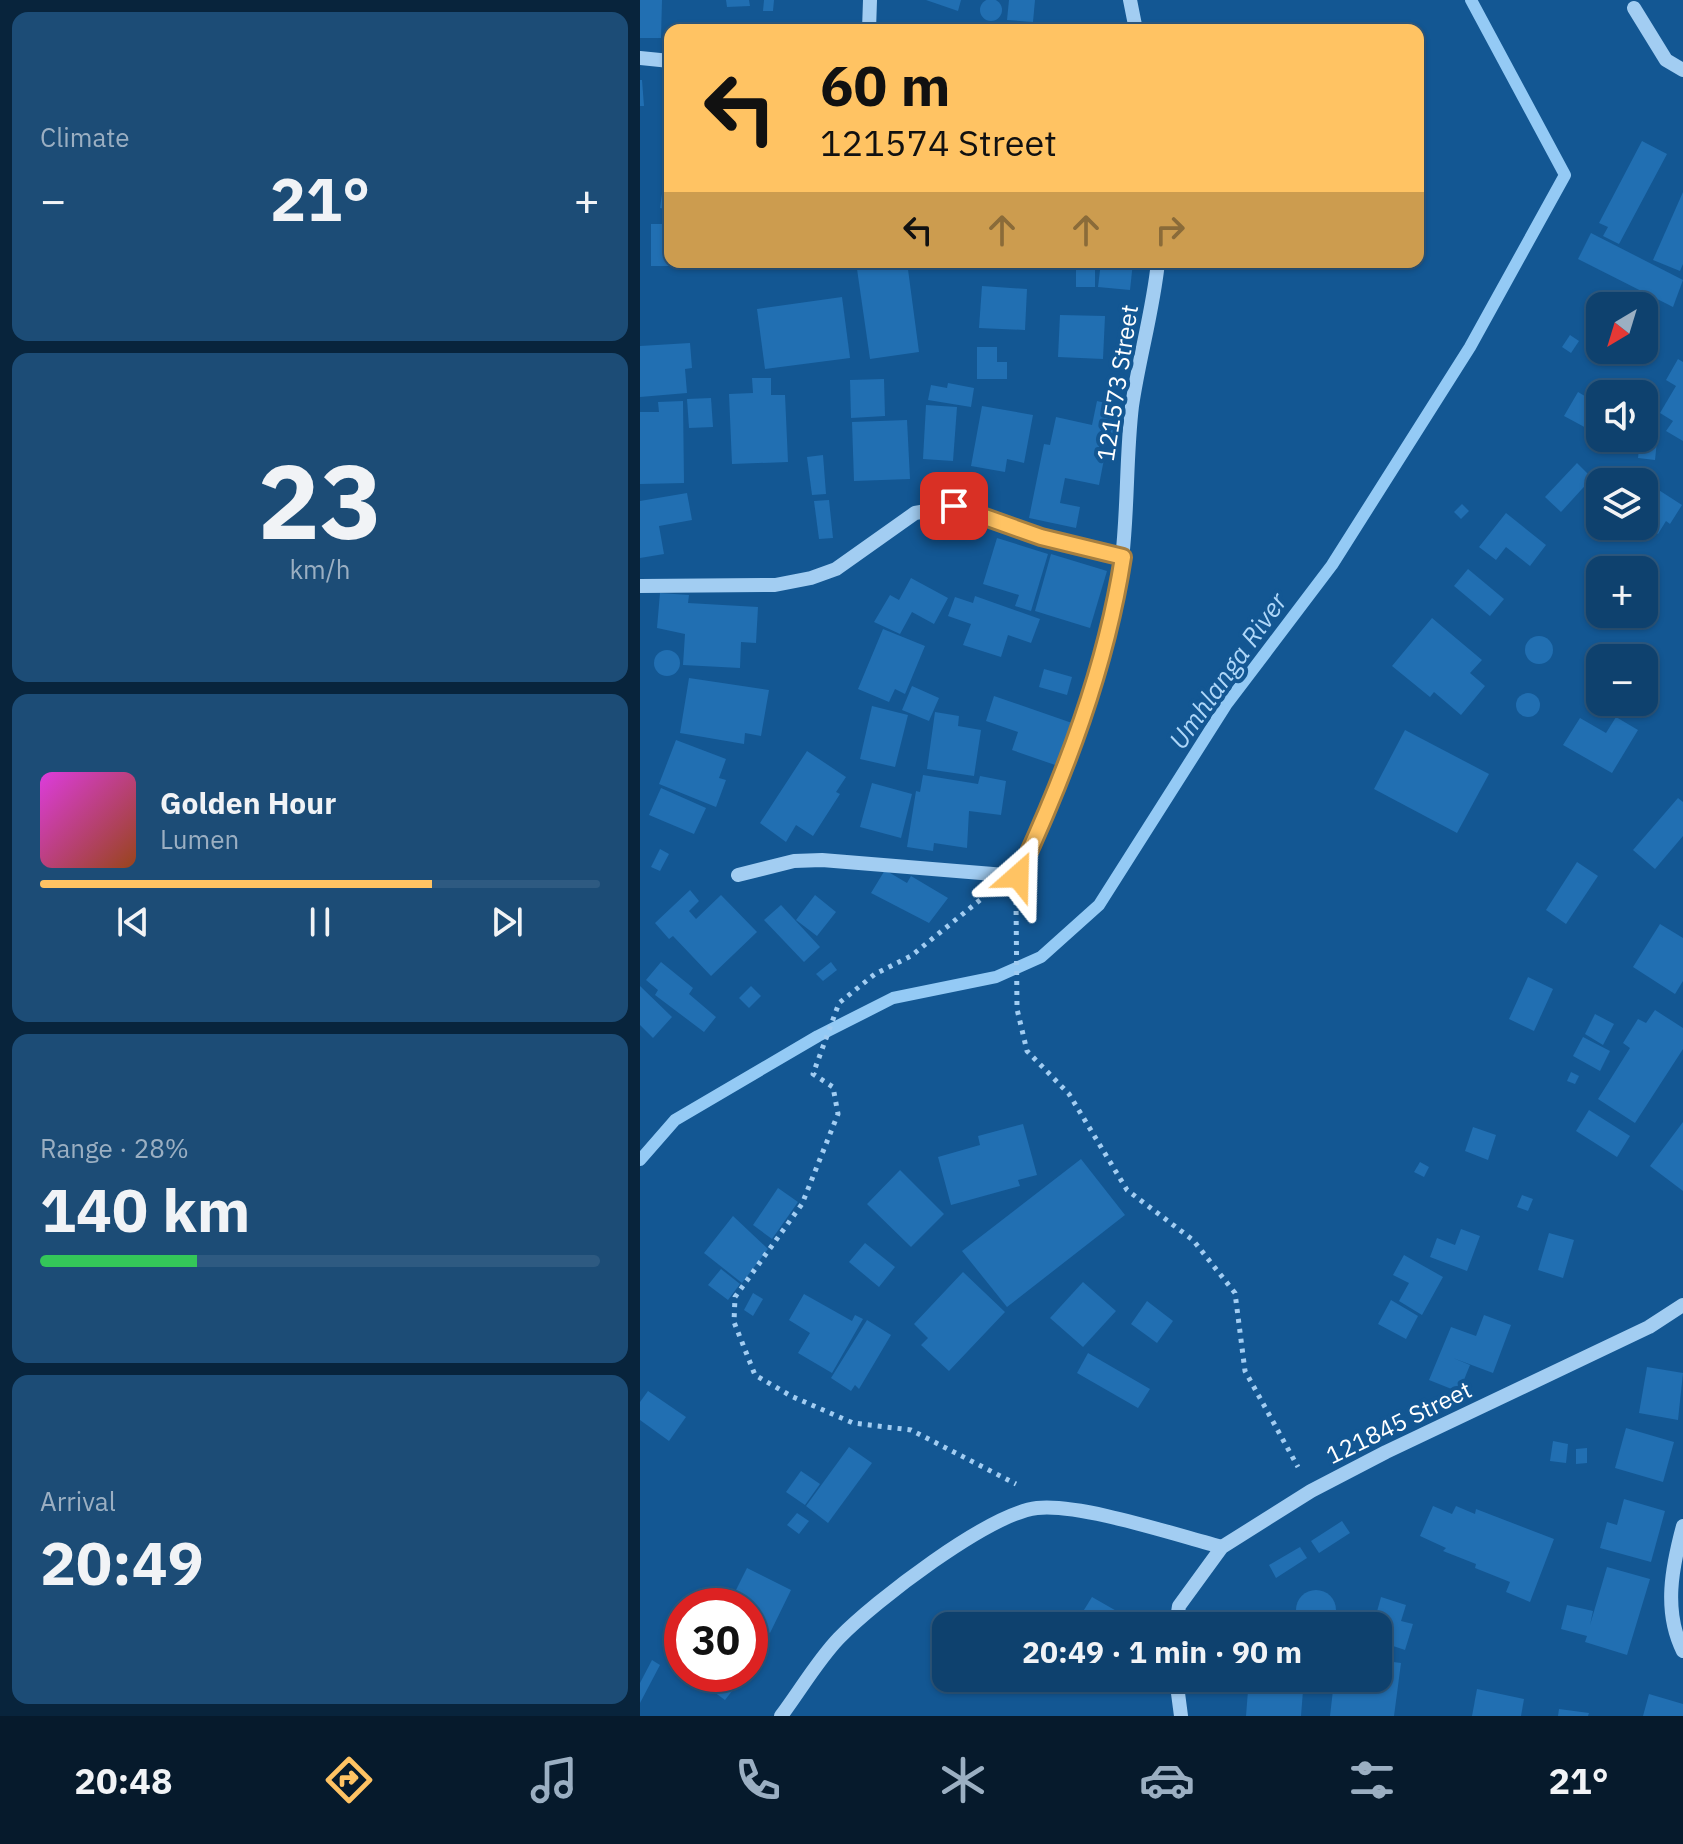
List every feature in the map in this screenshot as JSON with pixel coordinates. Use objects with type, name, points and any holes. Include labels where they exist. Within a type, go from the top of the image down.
[{"type":"street","points":[[869,24],[870,0]]},
{"type":"street","points":[[1130,0],[1135,24]]},
{"type":"street","points":[[1634,8],[1666,60],[1683,70]]},
{"type":"street","points":[[640,58],[664,60]]},
{"type":"street","name":"121573 Street","points":[[1018,876],[1062,778],[1095,682],[1123,557],[1133,404],[1150,325],[1157,268]]},
{"type":"street","points":[[640,586],[775,585],[811,578],[836,569],[915,513],[954,506],[1041,537],[1123,557]]},
{"type":"street","points":[[738,875],[794,861],[822,860],[1018,876]]},
{"type":"street","name":"121845 Street","points":[[1178,1612],[1179,1606],[1222,1547],[1311,1491],[1649,1327],[1683,1305]]},
{"type":"street","points":[[781,1716],[838,1639],[869,1612],[978,1533],[1015,1514],[1038,1508],[1076,1510],[1222,1547]]},
{"type":"street","points":[[1683,1526],[1670,1574],[1676,1637],[1683,1651]]},
{"type":"street","points":[[1178,1692],[1181,1716]]},
{"type":"path","points":[[1018,876],[991,892],[911,956],[875,974],[839,1003],[813,1074],[833,1087],[838,1114],[802,1204],[735,1297],[734,1322],[755,1375],[791,1396],[853,1423],[911,1430],[1024,1488]]},
{"type":"path","points":[[1013,926],[1017,1009],[1027,1051],[1069,1094],[1127,1190],[1193,1240],[1235,1293],[1245,1371],[1311,1491]]},
{"type":"building","points":[[987,-1],[995,-1],[1002,10],[995,21],[987,21],[980,14],[980,6]]},
{"type":"building","points":[[640,0],[662,0],[661,38],[640,38]]},
{"type":"building","points":[[726,0],[749,0],[750,6],[727,7]]},
{"type":"building","points":[[764,0],[774,0],[773,11],[763,11]]},
{"type":"building","points":[[926,0],[961,0],[958,11]]},
{"type":"building","points":[[1009,0],[1035,0],[1033,22],[1007,20]]},
{"type":"building","points":[[642,80],[644,106],[640,106]]},
{"type":"building","points":[[1642,141],[1667,154],[1619,244],[1603,236],[1608,227],[1599,223]]},
{"type":"building","points":[[664,179],[664,209],[660,208]]},
{"type":"building","points":[[1683,192],[1683,264],[1680,271],[1653,260]]},
{"type":"building","points":[[651,224],[664,224],[664,266],[651,266]]},
{"type":"building","points":[[1591,233],[1683,280],[1673,307],[1658,299],[1658,292],[1643,292],[1578,259]]},
{"type":"building","points":[[908,268],[919,352],[870,359],[857,269]]},
{"type":"building","points":[[1076,268],[1095,268],[1095,287],[1076,287]]},
{"type":"building","points":[[1100,268],[1132,268],[1130,290],[1098,287]]},
{"type":"building","points":[[982,286],[1027,289],[1025,330],[979,328]]},
{"type":"building","points":[[842,297],[850,358],[765,369],[757,309]]},
{"type":"building","points":[[1060,315],[1105,316],[1103,359],[1058,357]]},
{"type":"building","points":[[1570,335],[1579,341],[1571,353],[1562,347]]},
{"type":"building","points":[[690,343],[692,368],[685,369],[687,393],[640,397],[640,346]]},
{"type":"building","points":[[977,347],[997,347],[997,362],[1007,362],[1007,379],[977,379]]},
{"type":"building","points":[[1678,359],[1683,362],[1683,441],[1666,431],[1673,421],[1660,413],[1676,386],[1666,380]]},
{"type":"building","points":[[752,378],[771,378],[771,395],[785,395],[788,462],[732,464],[729,394],[753,393]]},
{"type":"building","points":[[884,379],[885,416],[851,418],[850,380]]},
{"type":"building","points":[[948,383],[974,388],[971,407],[928,400],[931,385],[947,388]]},
{"type":"building","points":[[1578,392],[1586,397],[1586,428],[1564,416]]},
{"type":"building","points":[[711,398],[713,427],[689,428],[687,399]]},
{"type":"building","points":[[683,401],[684,483],[640,484],[640,412],[659,412],[658,402]]},
{"type":"building","points":[[1097,401],[1122,407],[1116,436],[1102,433],[1098,452],[1105,454],[1099,485],[1065,478],[1060,503],[1080,507],[1076,528],[1029,518],[1044,444],[1050,445],[1056,417],[1092,425]]},
{"type":"building","points":[[926,405],[957,407],[953,461],[923,459]]},
{"type":"building","points":[[982,406],[1033,415],[1024,463],[1007,459],[1005,472],[971,466]]},
{"type":"building","points":[[907,420],[910,479],[854,481],[852,422]]},
{"type":"building","points":[[1639,452],[1656,452],[1655,460],[1638,458]]},
{"type":"building","points":[[823,455],[826,494],[812,495],[807,457]]},
{"type":"building","points":[[1577,463],[1586,472],[1586,485],[1561,512],[1545,497]]},
{"type":"building","points":[[1658,490],[1682,505],[1670,524],[1666,521],[1658,534]]},
{"type":"building","points":[[687,493],[692,520],[659,526],[664,554],[640,558],[640,501]]},
{"type":"building","points":[[829,500],[833,538],[819,539],[814,501]]},
{"type":"building","points":[[1462,504],[1469,511],[1461,519],[1454,512]]},
{"type":"building","points":[[1506,513],[1546,545],[1530,566],[1506,547],[1496,560],[1479,547]]},
{"type":"building","points":[[997,538],[1048,554],[1031,611],[1015,606],[1019,595],[983,584]]},
{"type":"building","points":[[1051,554],[1107,571],[1090,628],[1035,611]]},
{"type":"building","points":[[1468,569],[1504,599],[1490,616],[1454,586]]},
{"type":"building","points":[[911,578],[948,598],[934,624],[912,612],[900,634],[874,622],[890,595],[899,600]]},
{"type":"building","points":[[660,593],[689,595],[688,603],[758,607],[756,643],[741,642],[740,668],[683,665],[685,634],[657,628]]},
{"type":"building","points":[[975,596],[1040,619],[1031,643],[1008,635],[1001,657],[963,645],[971,624],[948,616],[955,597],[973,603]]},
{"type":"building","points":[[1432,618],[1482,660],[1470,673],[1485,686],[1461,715],[1434,692],[1430,697],[1392,666]]},
{"type":"building","points":[[883,629],[925,646],[905,694],[895,689],[889,702],[858,689]]},
{"type":"building","points":[[1539,636],[1549,640],[1553,650],[1549,660],[1539,664],[1529,660],[1525,650],[1529,640]]},
{"type":"building","points":[[667,650],[676,654],[680,663],[676,672],[667,676],[658,672],[654,663],[658,654]]},
{"type":"building","points":[[1044,669],[1072,677],[1067,695],[1039,687]]},
{"type":"building","points":[[689,678],[769,690],[761,736],[745,733],[744,744],[680,733]]},
{"type":"building","points":[[912,686],[939,698],[929,721],[902,710]]},
{"type":"building","points":[[1528,693],[1537,696],[1540,705],[1537,714],[1528,717],[1519,714],[1516,705],[1519,696]]},
{"type":"building","points":[[994,696],[1072,723],[1058,766],[1012,750],[1018,732],[986,721]]},
{"type":"building","points":[[872,706],[908,715],[895,767],[860,759]]},
{"type":"building","points":[[935,712],[959,716],[958,726],[981,730],[974,776],[927,769]]},
{"type":"building","points":[[1616,717],[1638,730],[1612,773],[1563,745],[1580,718],[1606,733]]},
{"type":"building","points":[[1405,730],[1489,774],[1457,833],[1374,789]]},
{"type":"building","points":[[676,740],[726,759],[719,778],[726,780],[716,807],[659,784]]},
{"type":"building","points":[[807,751],[846,777],[836,792],[840,794],[813,836],[796,825],[786,842],[760,823]]},
{"type":"building","points":[[923,775],[978,784],[980,776],[1006,781],[1001,815],[969,811],[967,848],[934,843],[933,851],[907,847],[916,791],[920,792]]},
{"type":"building","points":[[872,783],[912,794],[901,838],[860,827]]},
{"type":"building","points":[[661,788],[706,808],[694,834],[649,815]]},
{"type":"building","points":[[1678,798],[1683,802],[1683,836],[1655,869],[1633,850]]},
{"type":"building","points":[[660,849],[669,854],[660,871],[651,867]]},
{"type":"building","points":[[1577,862],[1598,876],[1566,924],[1546,910]]},
{"type":"building","points":[[885,870],[907,883],[911,876],[948,898],[929,923],[871,893]]},
{"type":"building","points":[[690,890],[699,901],[689,911],[696,919],[721,895],[757,932],[711,976],[673,936],[669,939],[655,923]]},
{"type":"building","points":[[815,895],[836,912],[817,936],[796,920]]},
{"type":"building","points":[[781,905],[820,947],[804,962],[764,920]]},
{"type":"building","points":[[1660,924],[1683,938],[1683,981],[1675,994],[1633,967]]},
{"type":"building","points":[[661,962],[693,988],[689,994],[716,1017],[704,1032],[655,995],[658,990],[646,980]]},
{"type":"building","points":[[831,962],[837,970],[823,981],[816,974]]},
{"type":"building","points":[[1528,977],[1553,989],[1534,1031],[1509,1019]]},
{"type":"building","points":[[640,986],[672,1017],[653,1038],[640,1025]]},
{"type":"building","points":[[751,986],[761,996],[749,1008],[739,998]]},
{"type":"building","points":[[1655,1010],[1683,1028],[1683,1049],[1635,1123],[1598,1099],[1630,1048],[1623,1043],[1638,1019],[1646,1023]]},
{"type":"building","points":[[1595,1014],[1614,1024],[1603,1045],[1585,1034]]},
{"type":"building","points":[[1583,1037],[1610,1051],[1600,1071],[1573,1056]]},
{"type":"building","points":[[1571,1072],[1579,1076],[1575,1084],[1567,1081]]},
{"type":"building","points":[[1589,1110],[1630,1136],[1617,1157],[1576,1131]]},
{"type":"building","points":[[1683,1122],[1683,1191],[1650,1166]]},
{"type":"building","points":[[1023,1124],[1037,1175],[1018,1180],[1020,1186],[951,1205],[938,1157],[980,1145],[978,1136]]},
{"type":"building","points":[[1473,1127],[1496,1135],[1488,1160],[1465,1151]]},
{"type":"building","points":[[1081,1159],[1125,1215],[1007,1307],[962,1251]]},
{"type":"building","points":[[1420,1162],[1429,1167],[1424,1177],[1414,1172]]},
{"type":"building","points":[[900,1170],[944,1214],[911,1247],[867,1204]]},
{"type":"building","points":[[778,1188],[798,1202],[772,1239],[753,1225]]},
{"type":"building","points":[[1522,1195],[1533,1199],[1528,1211],[1517,1207]]},
{"type":"building","points":[[733,1216],[768,1249],[742,1283],[704,1253]]},
{"type":"building","points":[[1461,1229],[1480,1236],[1467,1271],[1430,1257],[1437,1238],[1455,1245]]},
{"type":"building","points":[[1549,1233],[1574,1240],[1563,1278],[1538,1270]]},
{"type":"building","points":[[865,1243],[895,1267],[879,1287],[849,1262]]},
{"type":"building","points":[[1404,1255],[1443,1277],[1422,1315],[1399,1301],[1409,1283],[1393,1275]]},
{"type":"building","points":[[721,1269],[740,1284],[728,1300],[708,1285]]},
{"type":"building","points":[[963,1272],[1005,1312],[949,1371],[921,1345],[928,1338],[914,1324]]},
{"type":"building","points":[[1083,1282],[1116,1311],[1083,1347],[1050,1318]]},
{"type":"building","points":[[753,1293],[763,1299],[753,1316],[744,1310]]},
{"type":"building","points":[[804,1294],[852,1321],[855,1315],[863,1319],[832,1373],[798,1353],[810,1333],[789,1320]]},
{"type":"building","points":[[1391,1300],[1418,1316],[1406,1339],[1378,1324]]},
{"type":"building","points":[[1147,1301],[1173,1321],[1157,1343],[1131,1324]]},
{"type":"building","points":[[1484,1315],[1511,1325],[1493,1373],[1453,1358],[1470,1365],[1459,1392],[1429,1380],[1451,1327],[1476,1336]]},
{"type":"building","points":[[867,1320],[891,1335],[859,1389],[855,1385],[851,1391],[831,1378]]},
{"type":"building","points":[[1088,1353],[1150,1389],[1138,1408],[1077,1373]]},
{"type":"building","points":[[1647,1367],[1683,1373],[1678,1420],[1639,1413]]},
{"type":"building","points":[[648,1391],[686,1417],[669,1441],[640,1420],[640,1402]]},
{"type":"building","points":[[1626,1428],[1674,1442],[1663,1482],[1615,1468]]},
{"type":"building","points":[[1553,1441],[1568,1444],[1566,1463],[1550,1461]]},
{"type":"building","points":[[849,1447],[872,1463],[828,1523],[806,1506]]},
{"type":"building","points":[[1587,1448],[1587,1463],[1576,1464],[1576,1449]]},
{"type":"building","points":[[801,1471],[820,1484],[805,1505],[786,1492]]},
{"type":"building","points":[[1624,1499],[1665,1511],[1651,1562],[1600,1548],[1607,1522],[1617,1525]]},
{"type":"building","points":[[1433,1506],[1452,1514],[1456,1506],[1475,1514],[1476,1509],[1554,1539],[1530,1602],[1506,1592],[1510,1582],[1475,1568],[1476,1564],[1443,1551],[1446,1548],[1420,1536]]},
{"type":"building","points":[[797,1513],[809,1521],[799,1534],[787,1525]]},
{"type":"building","points":[[1342,1521],[1350,1533],[1319,1553],[1311,1541]]},
{"type":"building","points":[[1300,1547],[1307,1558],[1276,1578],[1269,1565]]},
{"type":"building","points":[[1607,1567],[1650,1579],[1627,1655],[1585,1642],[1587,1636],[1561,1629],[1567,1605],[1593,1611],[1590,1625]]},
{"type":"building","points":[[747,1568],[791,1590],[770,1633],[768,1588],[737,1588]]},
{"type":"building","points":[[1316,1590],[1330,1596],[1335,1612],[1296,1610],[1302,1596]]},
{"type":"building","points":[[1092,1597],[1118,1612],[1083,1612]]},
{"type":"building","points":[[1381,1597],[1406,1605],[1401,1621],[1413,1624],[1405,1650],[1392,1646],[1392,1612],[1377,1612]]},
{"type":"building","points":[[652,1660],[660,1665],[640,1703],[640,1683]]},
{"type":"building","points":[[1392,1662],[1401,1663],[1394,1716],[1330,1716],[1333,1692],[1392,1692]]},
{"type":"building","points":[[1477,1689],[1524,1699],[1521,1716],[1472,1716]]},
{"type":"building","points":[[714,1692],[731,1692],[725,1700]]},
{"type":"building","points":[[1248,1692],[1303,1692],[1301,1716],[1246,1716]]},
{"type":"building","points":[[1649,1694],[1683,1704],[1683,1716],[1643,1716]]},
{"type":"building","points":[[1559,1709],[1589,1713],[1588,1716],[1558,1716]]},
{"type":"waterway","name":"Umhlanga River","points":[[640,1160],[675,1120],[818,1036],[893,998],[996,977],[1041,957],[1099,905],[1226,705],[1332,565],[1470,347],[1565,175],[1471,0]]},
{"type":"route","points":[[954,506],[1041,537],[1123,557],[1095,682],[1062,778],[1018,876]]}]
